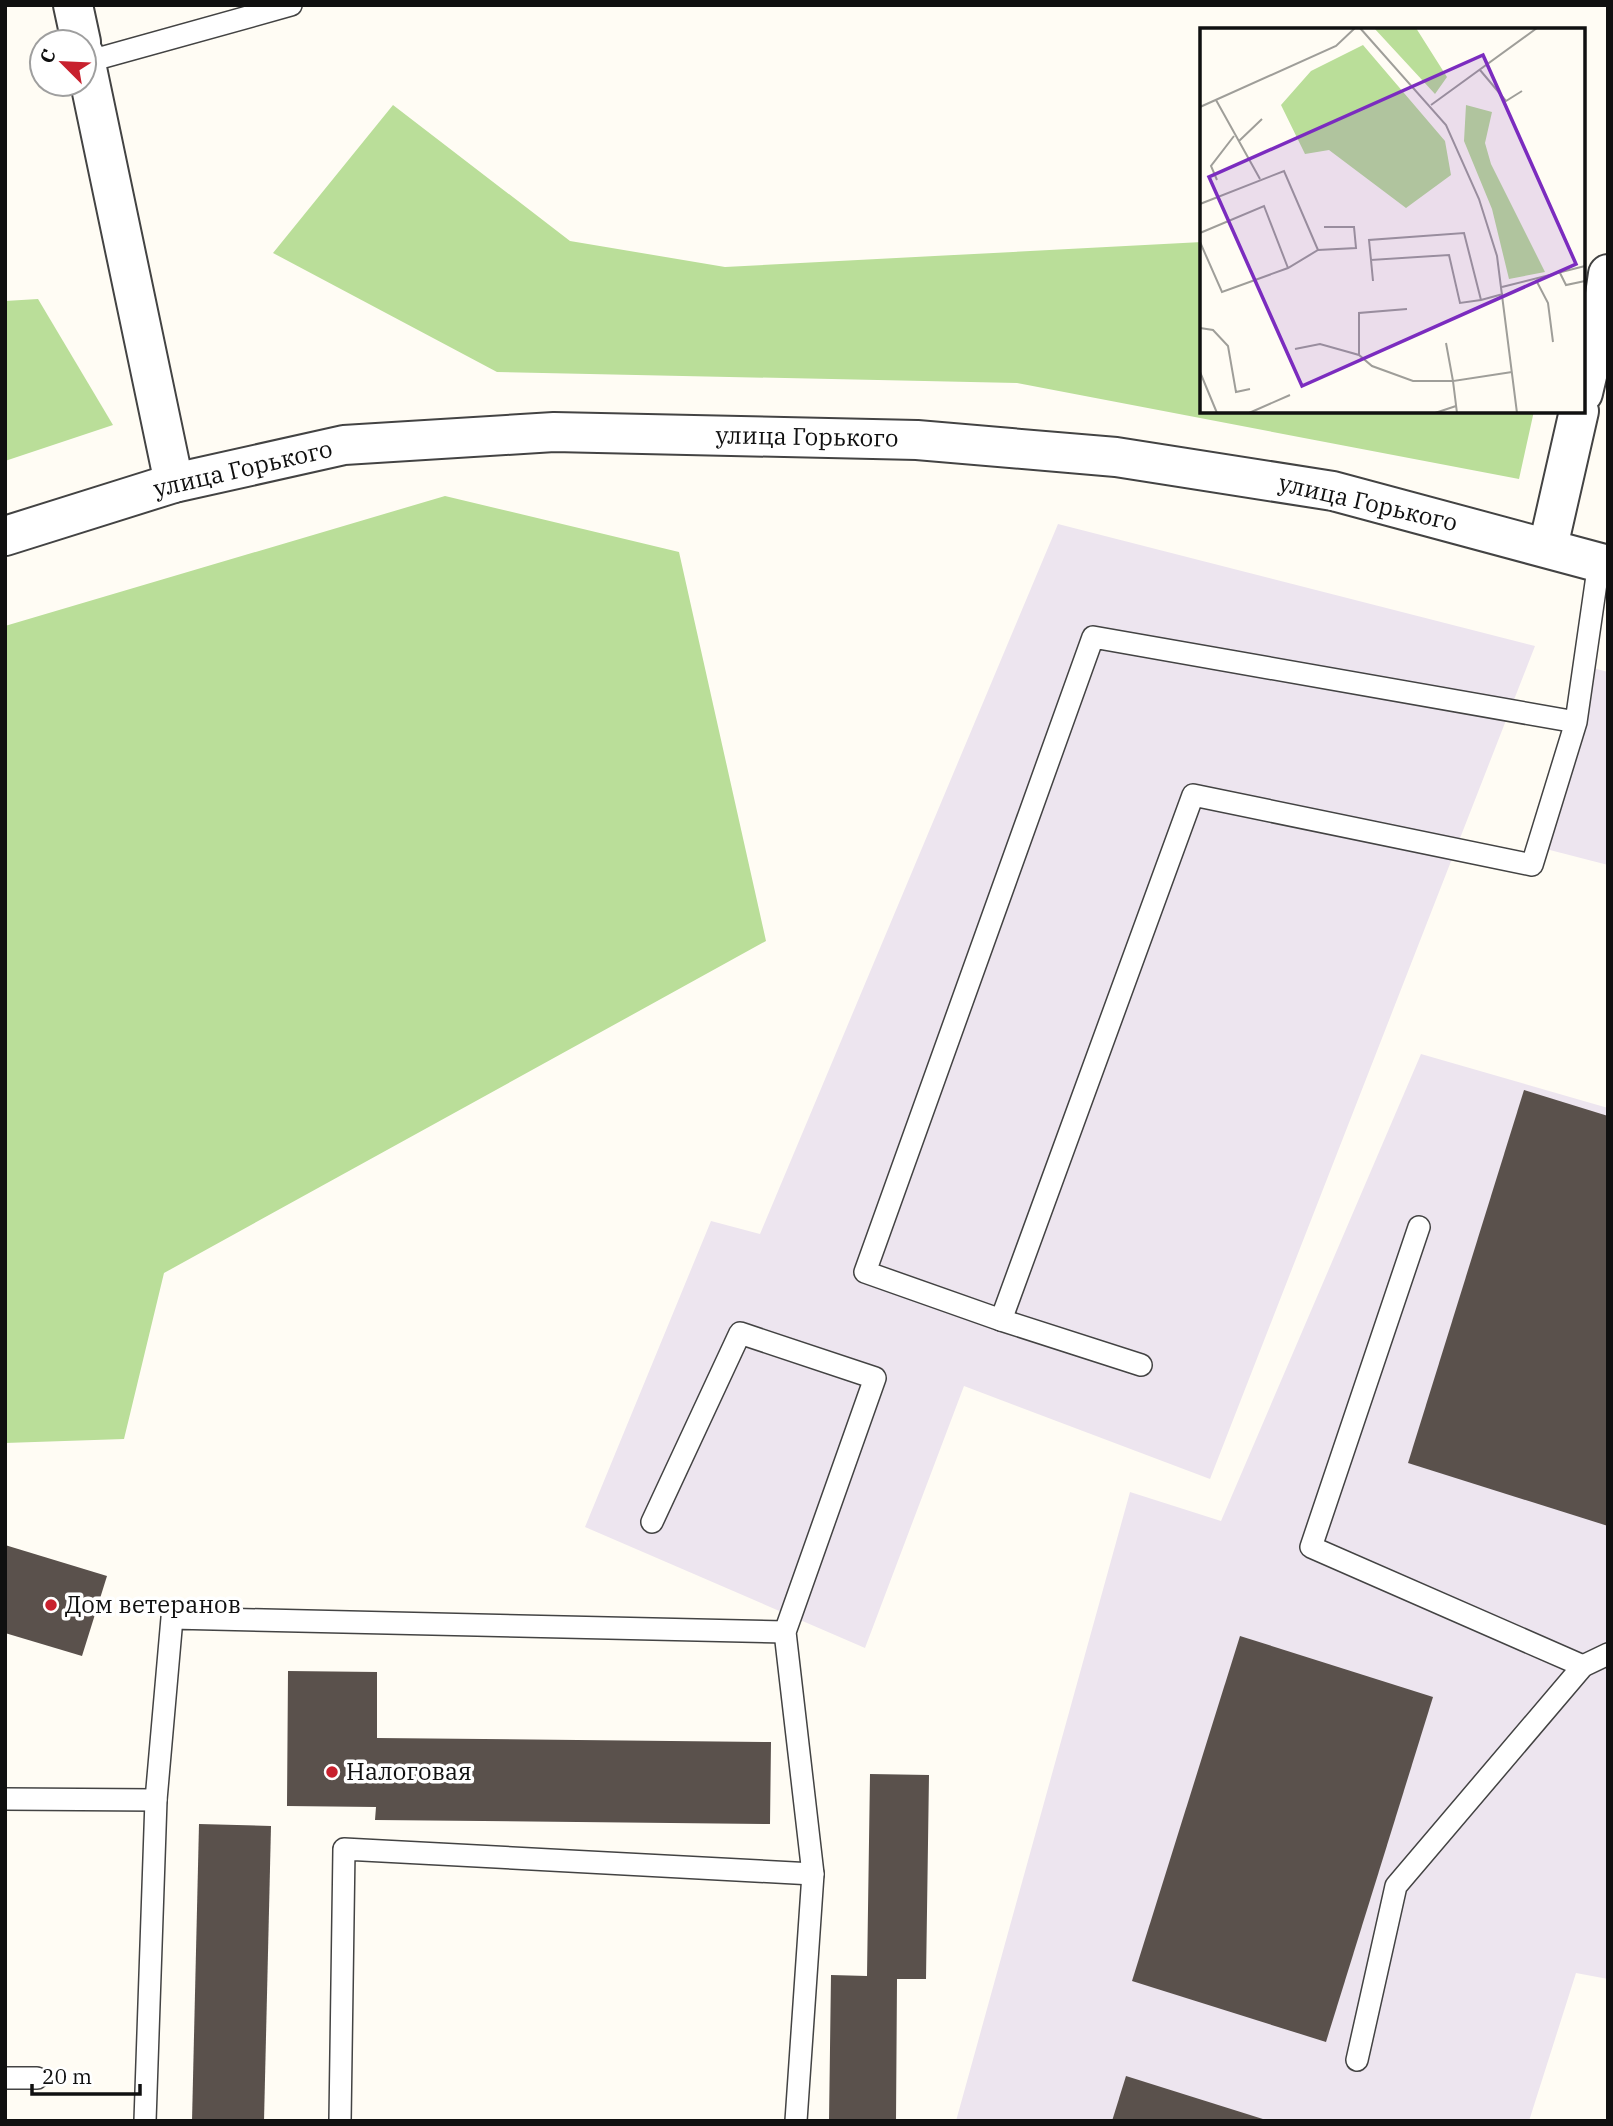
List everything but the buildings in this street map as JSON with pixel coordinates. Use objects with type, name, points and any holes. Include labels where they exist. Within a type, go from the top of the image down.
[{"type":"street","points":[[73,5],[78,28]]},
{"type":"street","points":[[93,98],[174,483]]},
{"type":"street","points":[[1585,385],[1606,297]]},
{"type":"street","points":[[1548,547],[1579,413]]},
{"type":"street","name":"улица Горького","points":[[5,536],[174,483],[344,445],[554,432],[917,440],[1116,457],[1333,491],[1603,563]]},
{"type":"lane","points":[[98,50],[291,5]]},
{"type":"lane","points":[[1001,1320],[1194,795],[1532,865],[1576,722],[1603,563]]},
{"type":"lane","points":[[1141,1366],[865,1272],[1093,637],[1576,722]]},
{"type":"lane","points":[[1419,1227],[1311,1547],[1583,1666]]},
{"type":"lane","points":[[652,1521],[740,1333],[875,1378],[785,1632],[813,1874],[796,2121]]},
{"type":"lane","points":[[145,2121],[156,1800],[172,1618],[785,1632]]},
{"type":"lane","points":[[1357,2060],[1396,1886],[1583,1666],[1608,1654]]},
{"type":"lane","points":[[5,1799],[156,1800]]},
{"type":"lane","points":[[340,2121],[344,1849],[813,1874]]},
{"type":"lane","points":[[5,2078],[37,2078]]},
{"type":"shaded area","points":[[1058,524],[1535,646],[1210,1479],[964,1386],[865,1648],[585,1527],[711,1221],[760,1234]]},
{"type":"shaded area","points":[[1593,668],[1608,672],[1608,865],[1546,849]]},
{"type":"shaded area","points":[[1421,1054],[1608,1108],[1608,1979],[1576,1973],[1529,2121],[956,2121],[1130,1492],[1221,1521]]},
{"type":"green space","points":[[393,105],[570,241],[725,267],[1200,242],[1200,413],[1534,413],[1519,479],[1017,383],[497,372],[273,253]]},
{"type":"green space","points":[[38,299],[113,425],[5,461],[5,301]]},
{"type":"green space","points":[[445,496],[679,552],[766,941],[164,1273],[124,1439],[5,1443],[5,626]]},
{"type":"place","name":"Дом ветеранов","points":[[51,1605]]},
{"type":"place","name":"Налоговая","points":[[332,1772]]}]
